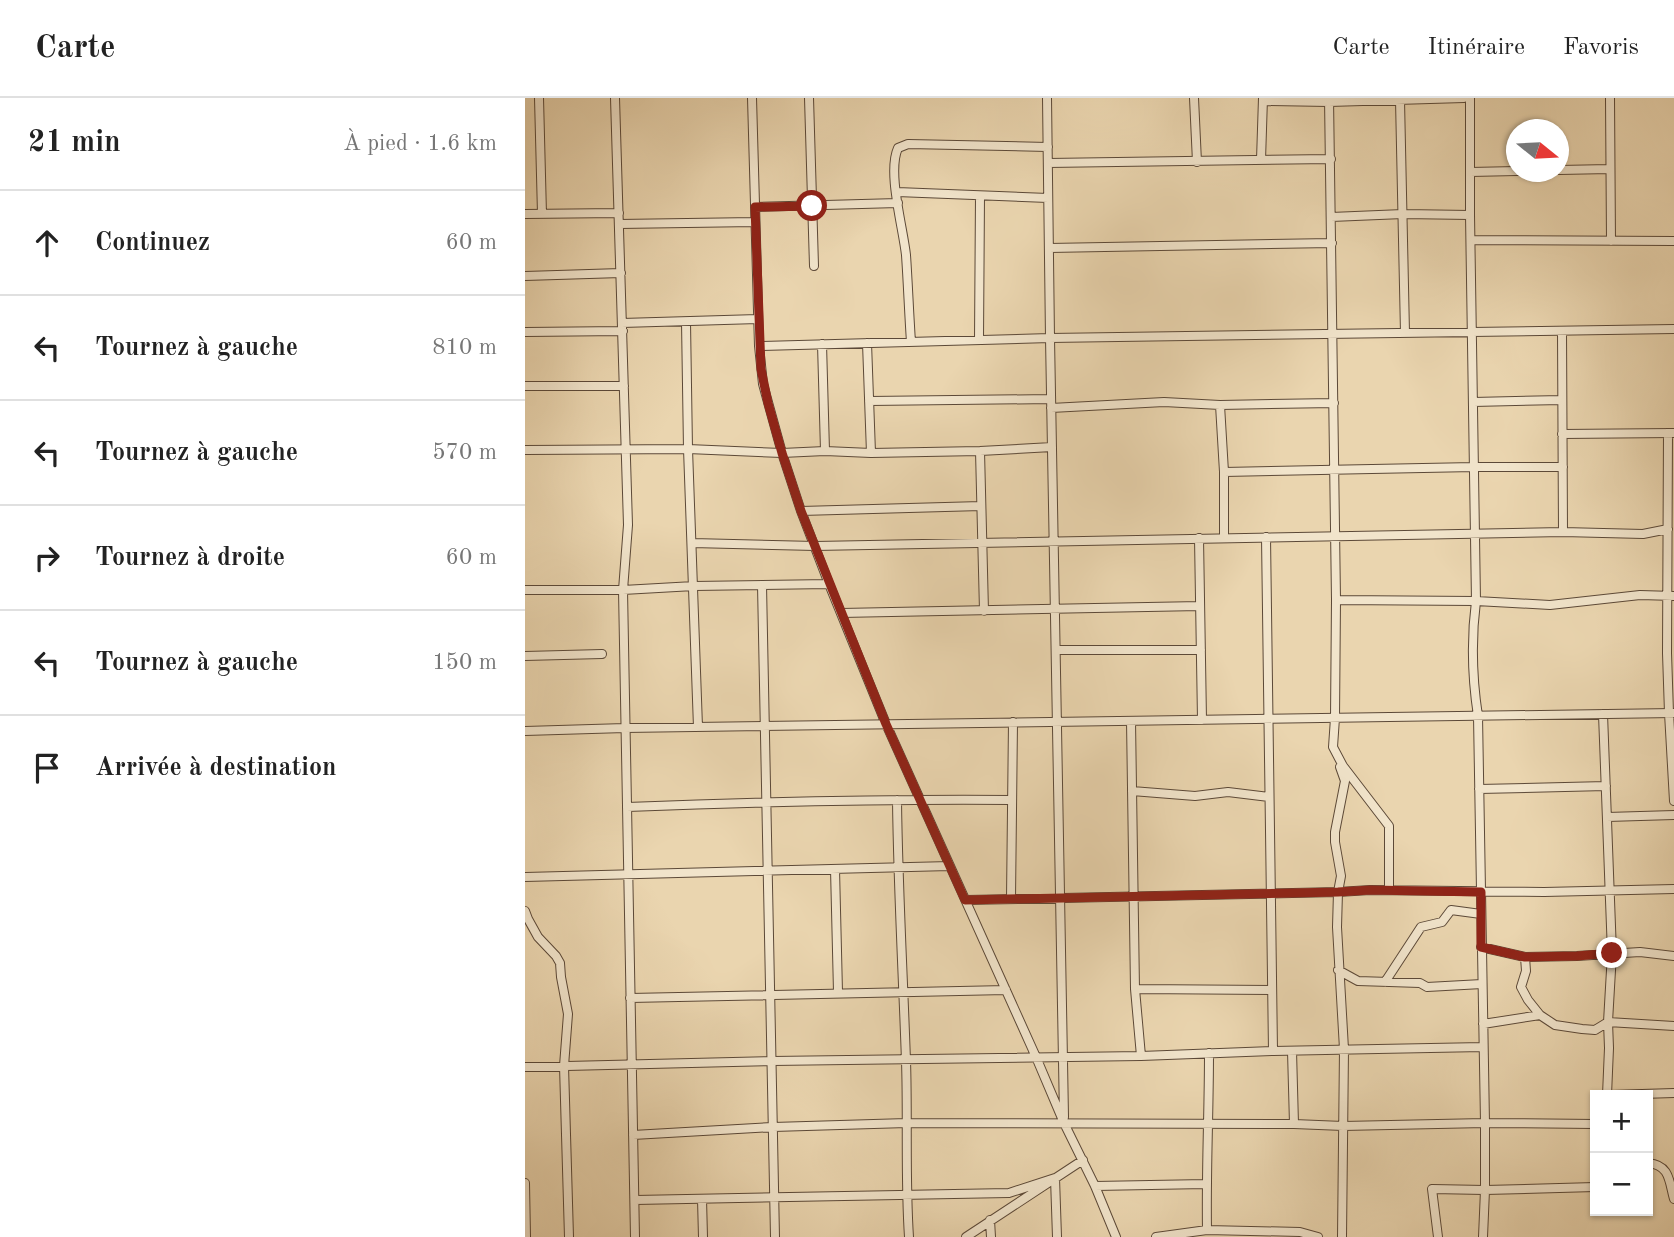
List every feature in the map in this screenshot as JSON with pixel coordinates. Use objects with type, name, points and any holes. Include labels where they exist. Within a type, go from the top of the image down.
[{"type":"street","points":[[539,98],[542,214]]},
{"type":"street","points":[[615,98],[628,525],[623,590],[635,1237]]},
{"type":"street","points":[[752,98],[759,346],[763,384],[782,453],[801,511],[886,724],[1117,1237]]},
{"type":"street","points":[[809,98],[814,266]]},
{"type":"street","points":[[1047,98],[1064,1123]]},
{"type":"street","points":[[1195,98],[1197,162]]},
{"type":"street","points":[[1261,160],[1263,99],[1464,98]]},
{"type":"street","points":[[1470,98],[1476,601],[1472,646],[1478,716],[1485,1123],[1483,1237]]},
{"type":"street","points":[[1610,98],[1611,241]]},
{"type":"street","points":[[1329,100],[1336,600],[1333,747],[1345,781],[1335,832],[1341,876],[1337,927],[1344,1049],[1342,1237]]},
{"type":"street","points":[[1400,100],[1405,333]]},
{"type":"street","points":[[911,342],[906,255],[894,164],[898,148],[908,144],[1048,147]]},
{"type":"street","points":[[1048,163],[1331,159]]},
{"type":"street","points":[[1569,170],[1610,169]]},
{"type":"street","points":[[1470,172],[1506,171]]},
{"type":"street","points":[[897,192],[1048,198]]},
{"type":"street","points":[[979,196],[979,340]]},
{"type":"street","points":[[755,207],[898,203]]},
{"type":"street","points":[[525,214],[619,213]]},
{"type":"street","points":[[1331,217],[1470,215]]},
{"type":"street","points":[[619,224],[755,222]]},
{"type":"street","points":[[1471,240],[1674,241]]},
{"type":"street","points":[[1049,248],[1332,243]]},
{"type":"street","points":[[525,276],[621,274]]},
{"type":"street","points":[[525,332],[758,319]]},
{"type":"street","points":[[686,322],[698,727]]},
{"type":"street","points":[[759,346],[1050,338],[1674,329]]},
{"type":"street","points":[[1562,331],[1563,532]]},
{"type":"street","points":[[867,343],[871,453]]},
{"type":"street","points":[[822,344],[825,451]]},
{"type":"street","points":[[525,386],[624,386]]},
{"type":"street","points":[[1473,401],[1562,400]]},
{"type":"street","points":[[869,401],[1051,404],[1164,402],[1220,405],[1334,403]]},
{"type":"street","points":[[1220,405],[1224,537]]},
{"type":"street","points":[[1562,434],[1671,433],[1668,529],[1674,801]]},
{"type":"street","points":[[525,450],[688,449],[871,453],[1052,447]]},
{"type":"street","points":[[980,451],[984,611]]},
{"type":"street","points":[[1224,472],[1563,467]]},
{"type":"street","points":[[801,511],[981,506]]},
{"type":"street","points":[[692,543],[815,546],[1475,533],[1643,534],[1668,529]]},
{"type":"street","points":[[1266,537],[1273,1051]]},
{"type":"street","points":[[1199,538],[1202,720]]},
{"type":"street","points":[[525,590],[623,590],[829,583]]},
{"type":"street","points":[[762,585],[775,1237]]},
{"type":"street","points":[[1336,600],[1476,601],[1551,605],[1640,594],[1671,596]]},
{"type":"street","points":[[841,614],[1200,606]]},
{"type":"street","points":[[1056,650],[1201,650]]},
{"type":"street","points":[[525,656],[602,654]]},
{"type":"street","points":[[525,731],[1671,713]]},
{"type":"street","points":[[1603,714],[1612,953],[1608,1022],[1609,1090]]},
{"type":"street","points":[[1131,721],[1136,989],[1141,1056]]},
{"type":"street","points":[[1011,898],[1013,722]]},
{"type":"street","points":[[1333,747],[1343,766],[1389,826],[1389,890]]},
{"type":"street","points":[[1479,789],[1606,786]]},
{"type":"street","points":[[1132,791],[1195,796],[1228,792],[1269,797]]},
{"type":"street","points":[[897,800],[909,1237]]},
{"type":"street","points":[[627,807],[767,802],[1012,800]]},
{"type":"street","points":[[1607,817],[1674,815]]},
{"type":"street","points":[[525,877],[950,866]]},
{"type":"street","points":[[835,869],[838,992]]},
{"type":"street","points":[[965,900],[1389,890],[1481,892],[1674,889]]},
{"type":"street","points":[[1385,982],[1421,927],[1441,922],[1451,909],[1481,914]]},
{"type":"street","points":[[525,911],[538,937],[560,962],[568,1014],[564,1066],[569,1237]]},
{"type":"street","points":[[1481,947],[1525,957],[1640,952],[1674,957]]},
{"type":"street","points":[[1525,957],[1526,971],[1521,987],[1541,1015],[1555,1025],[1595,1030],[1608,1022],[1674,1026]]},
{"type":"street","points":[[1338,970],[1358,981],[1420,983],[1427,987],[1482,984]]},
{"type":"street","points":[[1136,989],[1272,990]]},
{"type":"street","points":[[630,998],[1006,990]]},
{"type":"street","points":[[1483,1024],[1541,1015]]},
{"type":"street","points":[[525,1067],[1483,1047]]},
{"type":"street","points":[[1292,1051],[1294,1124]]},
{"type":"street","points":[[1207,1230],[1209,1053]]},
{"type":"street","points":[[1653,1094],[1674,1093]]},
{"type":"street","points":[[633,1135],[907,1123],[1343,1126],[1590,1124]]},
{"type":"street","points":[[966,1237],[1083,1160]]},
{"type":"street","points":[[1653,1164],[1658,1164],[1667,1172],[1674,1199]]},
{"type":"street","points":[[635,1200],[1009,1193],[1055,1178]]},
{"type":"street","points":[[1055,1178],[1057,1237]]},
{"type":"street","points":[[525,1183],[526,1237]]},
{"type":"street","points":[[1095,1186],[1206,1184]]},
{"type":"street","points":[[1438,1237],[1432,1188],[1485,1190],[1590,1187]]},
{"type":"street","points":[[702,1199],[703,1237]]},
{"type":"street","points":[[990,1220],[991,1237]]},
{"type":"street","points":[[1156,1237],[1207,1230],[1318,1237]]},
{"type":"route","points":[[812,206],[755,207],[759,346],[763,384],[801,511],[829,583],[886,724],[965,900],[1370,890],[1481,892],[1481,947],[1525,957],[1612,953]]}]
